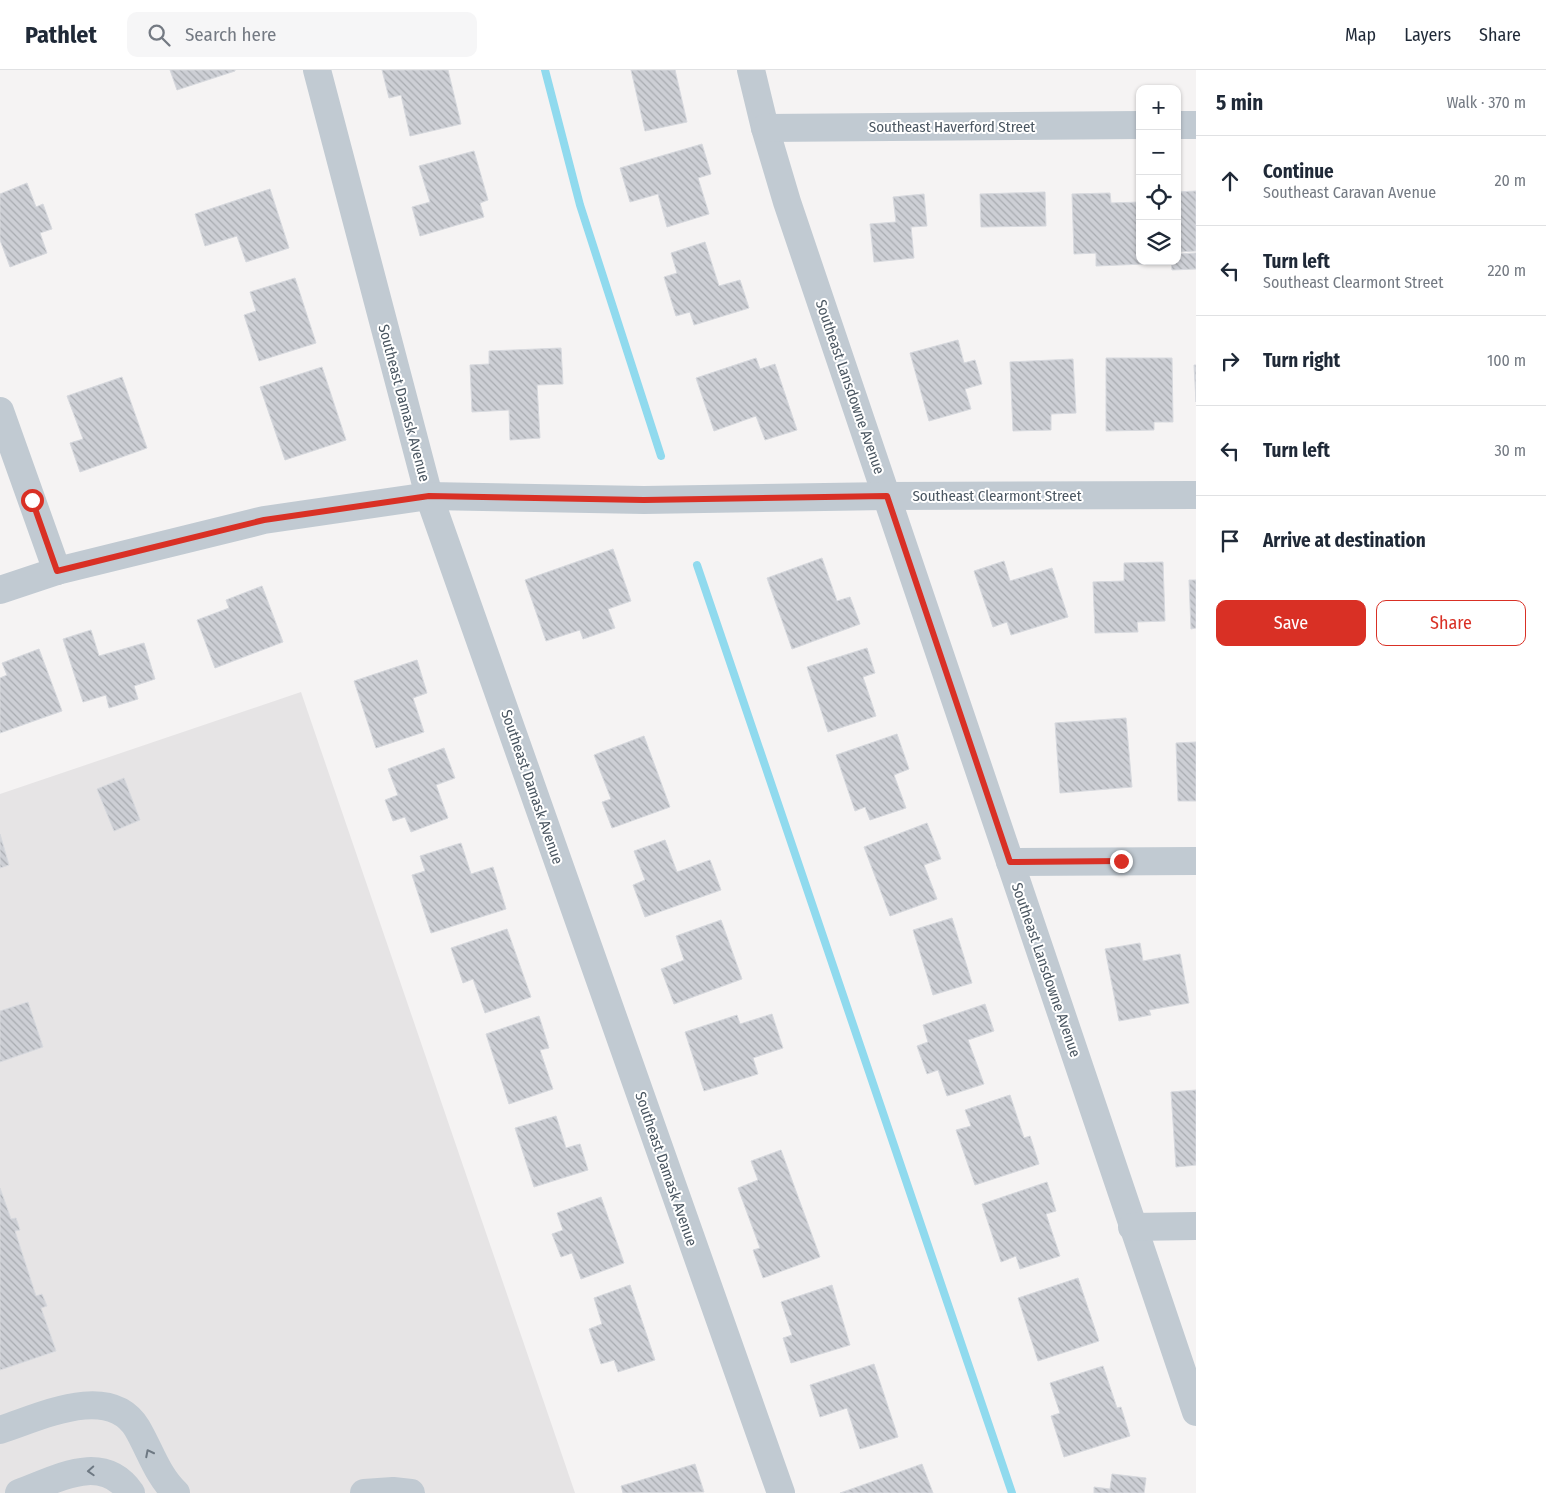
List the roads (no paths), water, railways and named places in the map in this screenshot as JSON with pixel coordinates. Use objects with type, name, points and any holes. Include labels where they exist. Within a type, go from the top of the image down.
[{"type":"street","name":"Southeast Damask Avenue","points":[[317,70],[429,496],[781,1493]]},
{"type":"street","name":"Southeast Lansdowne Avenue","points":[[751,70],[765,128],[787,202],[1196,1412]]},
{"type":"street","name":"Southeast Haverford Street","points":[[765,128],[1136,125]]},
{"type":"street","points":[[1181,125],[1196,125]]},
{"type":"street","points":[[0,411],[57,571]]},
{"type":"street","name":"Southeast Clearmont Street","points":[[0,590],[57,571],[264,520],[429,496],[644,500],[887,496],[1196,495]]},
{"type":"street","points":[[1010,862],[1196,861]]},
{"type":"street","points":[[1132,1227],[1196,1226]]},
{"type":"street","points":[[0,1430],[86,1404],[113,1408],[134,1423],[159,1472],[176,1493]]},
{"type":"street","points":[[19,1493],[94,1470],[115,1477],[131,1493]]},
{"type":"street","points":[[364,1493],[393,1490],[411,1493]]},
{"type":"waterway","points":[[545,70],[580,205],[661,456]]},
{"type":"waterway","points":[[697,565],[1012,1493]]}]
